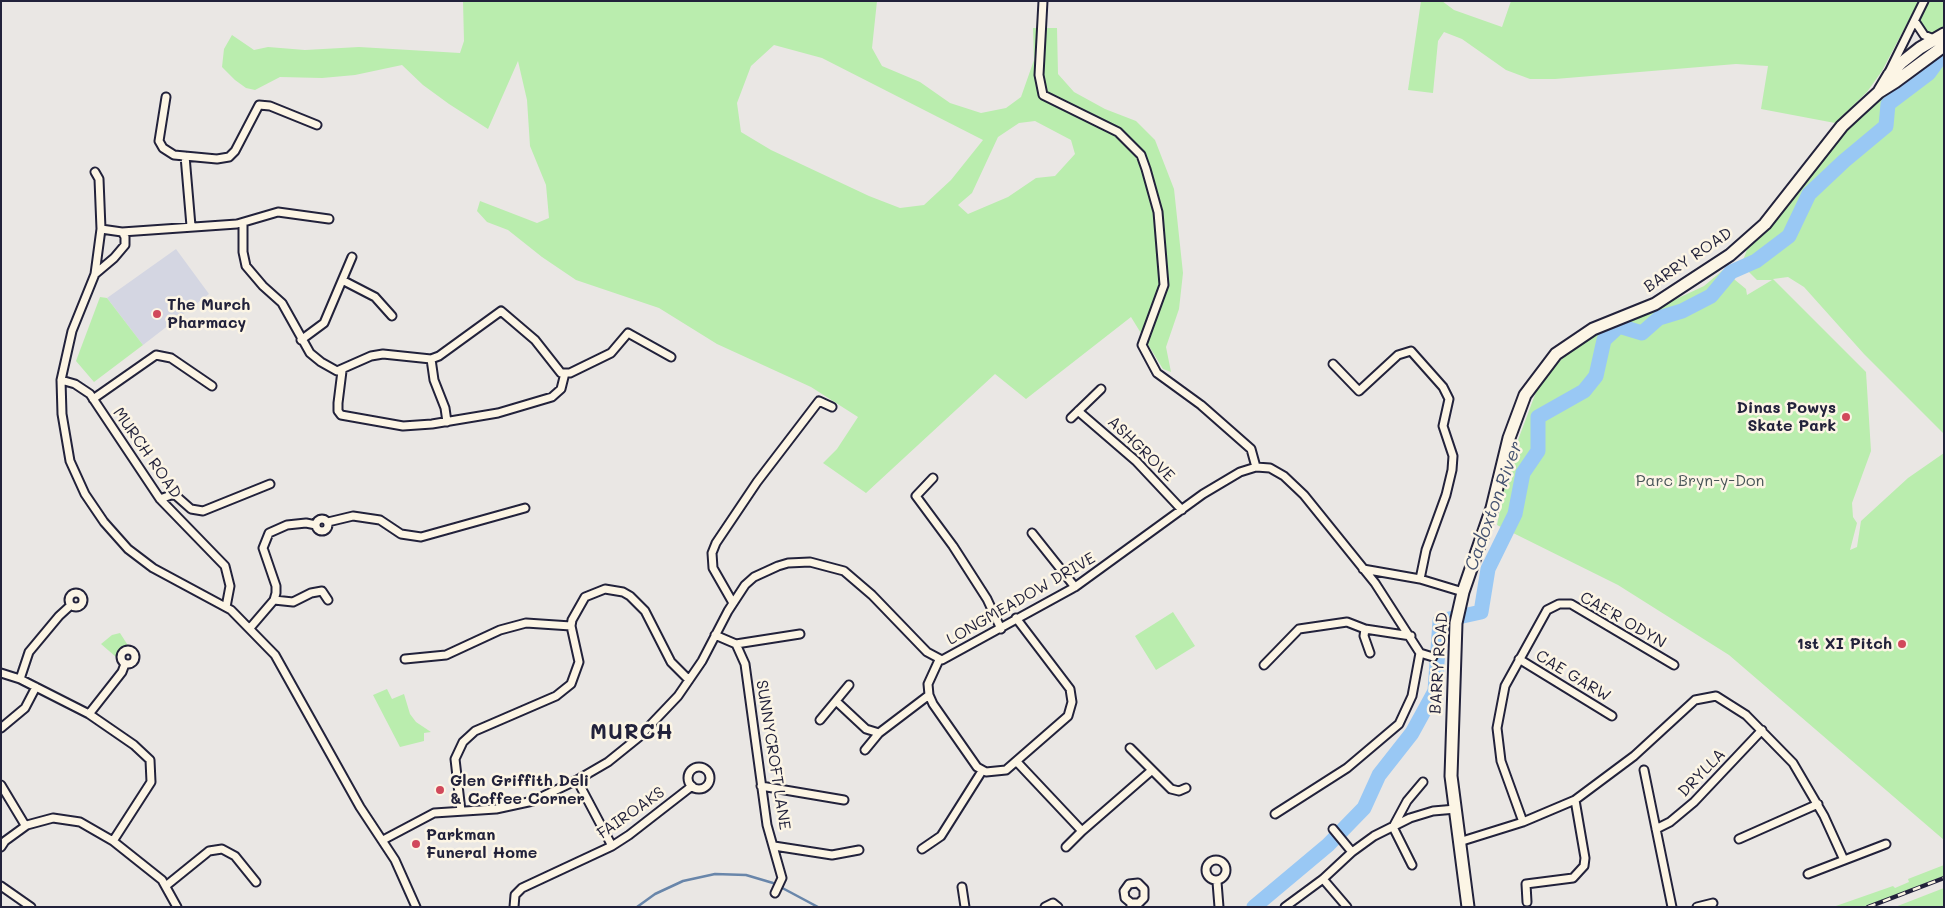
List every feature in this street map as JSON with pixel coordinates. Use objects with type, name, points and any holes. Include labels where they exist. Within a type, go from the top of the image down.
[{"type":"main road","name":"BARRY ROAD","points":[[1879,92],[1889,75],[1910,56],[1939,36]]},
{"type":"main road","name":"BARRY ROAD","points":[[1468,907],[1451,776],[1456,623],[1463,592],[1492,508],[1508,438],[1524,395],[1556,354],[1592,329],[1655,304],[1730,255],[1765,224],[1842,126],[1879,92],[1944,46]]},
{"type":"street","points":[[1044,1],[1039,75],[1043,95],[1118,132],[1141,154],[1146,169],[1158,212],[1164,285],[1142,345],[1149,353],[1157,373],[1235,432],[1251,449],[1256,467],[1276,471],[1293,484],[1363,568],[1411,636],[1420,653],[1412,696],[1399,724],[1347,768],[1275,814]]},
{"type":"street","points":[[1889,75],[1890,68],[1900,46],[1916,23],[1924,1]]},
{"type":"street","points":[[1916,23],[1924,35],[1939,36]]},
{"type":"street","points":[[1900,46],[1910,56],[1922,61]]},
{"type":"street","points":[[166,97],[159,141],[168,152],[185,156],[217,159],[228,157],[235,152],[259,105],[270,106],[317,125]]},
{"type":"street","points":[[185,156],[191,226]]},
{"type":"street","points":[[95,172],[99,179],[102,229],[95,274],[72,331],[61,380],[62,414],[70,461],[85,494],[104,522],[128,549],[153,568],[226,607],[250,628],[275,655],[360,807],[384,840],[416,907]]},
{"type":"street","points":[[102,229],[122,232],[243,223],[278,212],[329,219]]},
{"type":"street","points":[[243,223],[243,252],[246,266],[282,304],[310,353],[330,368],[342,371],[371,356],[383,354],[431,359],[447,351],[501,311],[535,340],[557,370],[565,373],[584,367],[611,353],[628,333],[671,357]]},
{"type":"street","points":[[95,274],[114,258],[125,245],[125,236],[122,232]]},
{"type":"street","points":[[301,340],[324,323],[344,281],[352,257]]},
{"type":"street","points":[[344,281],[375,296],[392,316]]},
{"type":"street","points":[[1333,364],[1359,391],[1398,355],[1411,351],[1443,387],[1449,400],[1443,426],[1453,456],[1452,470],[1426,550],[1420,579]]},
{"type":"street","points":[[93,399],[156,355],[171,358],[212,386]]},
{"type":"street","points":[[431,359],[434,380],[445,408],[447,422]]},
{"type":"street","points":[[342,371],[338,411],[343,417],[403,426],[447,422],[498,413],[552,397],[561,389],[565,373]]},
{"type":"street","name":"MURCH ROAD","points":[[61,380],[85,389],[160,499],[225,566],[230,586],[226,607]]},
{"type":"street","points":[[1070,418],[1101,389]]},
{"type":"street","points":[[733,603],[713,568],[712,553],[716,543],[757,482],[819,401],[832,407]]},
{"type":"street","name":"ASHGROVE","points":[[1078,411],[1136,461],[1182,510]]},
{"type":"street","name":"LONGMEADOW DRIVE","points":[[384,840],[434,813],[496,809],[519,805],[548,795],[608,762],[638,737],[678,696],[690,680],[745,585],[754,577],[778,566],[798,562],[822,564],[844,572],[856,580],[927,652],[938,660],[1001,629],[1016,618],[1075,587],[1182,510],[1240,472],[1256,467]]},
{"type":"street","points":[[933,478],[916,496],[953,546],[982,591],[1001,629]]},
{"type":"street","points":[[160,499],[174,494],[191,509],[203,511],[270,484]]},
{"type":"street","points":[[250,628],[274,600],[276,586],[263,548],[268,533],[287,525],[306,523],[316,525],[320,519],[328,522],[353,516],[380,520],[402,534],[421,537],[525,508]]},
{"type":"street","points":[[1032,533],[1075,587]]},
{"type":"street","points":[[1363,568],[1420,579],[1463,592]]},
{"type":"street","points":[[461,811],[456,759],[463,742],[475,732],[565,691],[575,677],[579,662],[571,626],[574,613],[585,598],[605,589],[623,592],[630,596],[645,611],[671,662],[690,680]]},
{"type":"street","points":[[274,600],[293,602],[311,593],[322,591],[328,600]]},
{"type":"street","name":"CAE'R ODYN","points":[[1523,822],[1504,771],[1498,736],[1504,689],[1543,615],[1552,606],[1563,603],[1579,608],[1674,665]]},
{"type":"street","points":[[20,679],[29,652],[59,616],[71,605]]},
{"type":"street","points":[[938,660],[930,678],[929,696],[972,761],[982,771],[997,773],[1006,770],[1068,716],[1072,702],[1070,689],[1016,618]]},
{"type":"street","points":[[1264,665],[1300,629],[1346,622],[1365,629],[1411,636]]},
{"type":"street","points":[[406,659],[446,655],[500,630],[520,624],[546,623],[571,626]]},
{"type":"street","points":[[1365,629],[1364,636],[1370,653]]},
{"type":"street","points":[[716,635],[736,644],[800,634]]},
{"type":"street","name":"SUNNYCROFT LANE","points":[[736,644],[745,664],[767,825],[782,878],[775,892]]},
{"type":"street","points":[[1420,653],[1433,657]]},
{"type":"street","name":"CAE GARW","points":[[1519,659],[1612,716]]},
{"type":"street","points":[[89,714],[122,672],[126,664]]},
{"type":"street","points":[[1,673],[20,679],[89,714],[134,745],[150,760],[151,782],[113,841]]},
{"type":"street","points":[[820,720],[849,685]]},
{"type":"street","points":[[1,728],[25,708],[36,687]]},
{"type":"street","points":[[865,750],[879,733],[929,696]]},
{"type":"street","points":[[1459,842],[1523,822],[1575,800],[1624,764],[1664,730],[1691,703],[1700,697],[1716,696],[1725,700],[1762,730],[1793,763],[1818,804],[1844,860]]},
{"type":"street","points":[[836,701],[866,729],[879,733]]},
{"type":"street","name":"DRYLLA","points":[[1656,829],[1670,822],[1694,802],[1762,730]]},
{"type":"street","points":[[1130,748],[1150,771],[1172,790],[1180,792],[1186,788]]},
{"type":"street","points":[[1017,762],[1082,831]]},
{"type":"street","points":[[1644,770],[1672,907]]},
{"type":"street","points":[[922,849],[941,836],[982,771]]},
{"type":"street","points":[[1066,847],[1150,771]]},
{"type":"street","points":[[577,780],[612,846]]},
{"type":"street","points":[[1393,827],[1407,801],[1423,782]]},
{"type":"street","points":[[1,785],[26,825]]},
{"type":"street","name":"FAIROAKS","points":[[514,907],[515,896],[522,888],[612,846],[692,786]]},
{"type":"street","points":[[761,786],[844,800]]},
{"type":"street","points":[[1527,902],[1526,884],[1573,878],[1584,866],[1585,858],[1575,800]]},
{"type":"street","points":[[1739,839],[1818,804]]},
{"type":"street","points":[[1286,907],[1374,836],[1410,818],[1434,811],[1456,809]]},
{"type":"street","points":[[1,847],[5,841],[26,825],[53,818],[80,822],[113,841],[167,885],[177,907]]},
{"type":"street","points":[[1393,827],[1412,865]]},
{"type":"street","points":[[1333,829],[1352,852]]},
{"type":"street","points":[[1808,874],[1886,844]]},
{"type":"street","points":[[774,846],[832,855],[859,850]]},
{"type":"street","points":[[167,885],[209,851],[222,849],[235,856],[256,882]]},
{"type":"street","points":[[1323,879],[1347,907]]},
{"type":"street","points":[[1217,882],[1219,907]]},
{"type":"street","points":[[1,886],[31,907]]},
{"type":"street","points":[[962,887],[965,907]]},
{"type":"street","points":[[1045,907],[1052,903],[1058,907]]},
{"type":"street","points":[[1697,907],[1713,903]]},
{"type":"shaded area","points":[[176,249],[209,294],[143,345],[107,298]]},
{"type":"green space","points":[[463,1],[877,1],[872,48],[882,66],[920,82],[950,103],[981,113],[1006,108],[1021,97],[1034,60],[1033,28],[1057,28],[1058,74],[1074,92],[1105,109],[1136,121],[1155,140],[1174,189],[1183,273],[1179,309],[1166,347],[1171,372],[1163,369],[1131,317],[1026,399],[995,374],[866,493],[823,463],[837,449],[858,417],[811,387],[717,344],[659,308],[576,280],[542,257],[508,230],[487,222],[477,211],[480,201],[537,223],[549,218],[546,185],[530,146],[527,100],[518,61],[488,129],[423,85],[402,65],[355,75],[322,78],[280,77],[255,90],[246,88],[222,67],[224,49],[232,35],[254,50],[268,47],[305,50],[359,47],[460,53],[464,41]],"holes":[[[774,45],[822,58],[983,140],[951,180],[924,205],[900,208],[869,196],[771,150],[741,132],[737,103],[751,66]],[[1035,121],[1071,140],[1075,154],[1055,176],[1036,178],[1008,197],[968,214],[958,205],[972,193],[998,137],[1019,123]]]},
{"type":"green space","points":[[1421,1],[1442,1],[1454,10],[1502,27],[1511,1],[1944,1],[1944,29],[1934,33],[1926,32],[1920,24],[1921,15],[1913,12],[1882,71],[1867,92],[1835,123],[1761,109],[1768,66],[1736,64],[1555,79],[1530,79],[1506,70],[1462,39],[1444,32],[1438,41],[1433,93],[1408,90]]},
{"type":"green space","name":"Parc Bryn-y-Don","points":[[1944,50],[1944,434],[1864,354],[1804,287],[1788,277],[1773,279],[1866,372],[1871,451],[1852,503],[1853,517],[1857,523],[1850,550],[1857,547],[1861,521],[1908,478],[1944,453],[1944,840],[1729,655],[1618,585],[1497,525],[1509,464],[1539,384],[1578,341],[1640,316],[1704,286],[1723,270],[1746,289],[1747,295],[1772,280],[1757,280],[1746,269],[1743,260],[1747,250],[1795,195],[1847,128],[1882,97]]},
{"type":"green space","points":[[100,297],[107,298],[143,345],[94,382],[76,361]]},
{"type":"green space","points":[[1173,612],[1195,646],[1156,670],[1135,636]]},
{"type":"green space","points":[[120,633],[129,647],[119,650],[116,657],[101,644],[112,635]]},
{"type":"green space","points":[[387,689],[392,699],[404,694],[410,714],[416,722],[431,732],[424,733],[424,741],[400,747],[373,695]]},
{"type":"green space","points":[[1944,865],[1944,876],[1893,896],[1863,907],[1833,907],[1893,886],[1895,888],[1909,882],[1908,879]]},
{"type":"green space","points":[[1944,888],[1944,907],[1895,907]]},
{"type":"waterway","name":"Cadoxton River","points":[[1254,907],[1328,845],[1364,808],[1379,775],[1412,733],[1435,691],[1440,621],[1481,612],[1488,569],[1515,514],[1523,473],[1538,451],[1538,417],[1584,391],[1596,376],[1604,340],[1619,326],[1642,333],[1659,318],[1682,311],[1711,296],[1731,272],[1756,261],[1789,236],[1809,194],[1844,161],[1886,126],[1888,104],[1929,73],[1944,52]]},
{"type":"waterway","points":[[637,907],[655,894],[683,881],[715,874],[746,875],[773,883],[818,907]]},
{"type":"railway","points":[[1868,907],[1944,878]]},
{"type":"place","name":"The Murch Pharmacy","points":[[157,314]]},
{"type":"place","name":"Dinas Powys Skate Park","points":[[1846,417]]},
{"type":"place","name":"1st XI Pitch","points":[[1902,644]]},
{"type":"place","name":"Glen Griffith Deli & Coffee Corner","points":[[440,790]]},
{"type":"place","name":"Parkman Funeral Home","points":[[416,844]]},
{"type":"district","name":"MURCH","points":[[632,733]]}]
